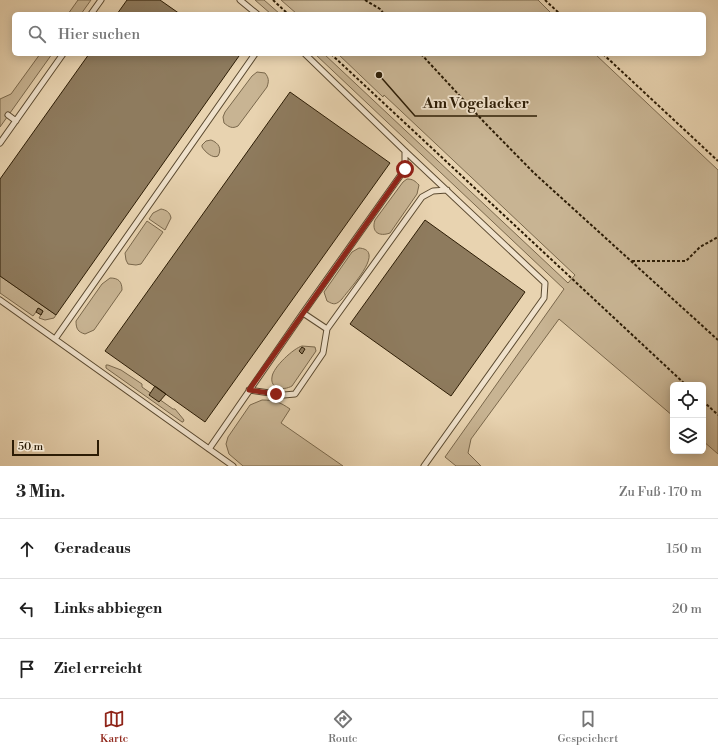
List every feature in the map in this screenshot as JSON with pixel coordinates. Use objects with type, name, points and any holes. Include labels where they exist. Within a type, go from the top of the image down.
[{"type":"lane","points":[[92,12],[101,0]]},
{"type":"lane","points":[[240,0],[255,12]]},
{"type":"lane","points":[[0,144],[62,56]]},
{"type":"lane","points":[[55,339],[254,56]]},
{"type":"lane","points":[[307,56],[545,283],[544,298],[424,466]]},
{"type":"lane","points":[[8,116],[16,121]]},
{"type":"lane","points":[[209,448],[302,313],[405,169],[405,151]]},
{"type":"lane","points":[[249,390],[284,395],[295,394],[323,353],[327,329],[422,197],[433,190],[446,190]]},
{"type":"lane","points":[[0,300],[233,466]]},
{"type":"lane","points":[[302,313],[327,329]]},
{"type":"path","points":[[273,0],[286,12]]},
{"type":"path","points":[[365,0],[382,12]]},
{"type":"path","points":[[545,0],[558,12]]},
{"type":"path","points":[[333,56],[683,382]]},
{"type":"path","points":[[423,56],[534,173],[718,340]]},
{"type":"path","points":[[605,56],[718,161]]},
{"type":"path","points":[[631,261],[686,261],[700,247],[718,237]]},
{"type":"path","points":[[706,404],[718,414]]},
{"type":"shaded area","points":[[78,0],[91,0],[82,12],[69,12]]},
{"type":"shaded area","points":[[255,0],[264,0],[278,12],[269,12]]},
{"type":"shaded area","points":[[281,0],[538,0],[550,12],[295,12]]},
{"type":"shaded area","points":[[39,56],[51,56],[0,127],[0,99],[11,94]]},
{"type":"shaded area","points":[[317,56],[326,56],[568,283],[575,275],[384,95],[383,97],[340,56],[597,56],[718,170],[718,454],[706,444],[706,382],[670,382],[670,413],[559,319],[471,439],[468,453],[481,466],[456,466],[445,457],[564,289]]},
{"type":"shaded area","points":[[257,72],[265,73],[268,80],[267,87],[238,126],[229,126],[224,123],[223,117],[225,112],[252,76]]},
{"type":"shaded area","points":[[211,140],[219,146],[220,149],[218,156],[216,157],[207,153],[202,147],[206,141]]},
{"type":"shaded area","points":[[407,179],[414,180],[419,185],[417,194],[390,233],[379,234],[374,228],[375,220],[403,182]]},
{"type":"shaded area","points":[[161,209],[168,212],[171,218],[165,230],[149,219],[153,213]]},
{"type":"shaded area","points":[[147,221],[163,232],[141,264],[128,264],[125,253]]},
{"type":"shaded area","points":[[359,248],[367,250],[369,255],[368,262],[364,270],[340,301],[335,304],[327,301],[324,292],[352,252]]},
{"type":"shaded area","points":[[0,276],[56,315],[54,318],[45,320],[39,318],[43,311],[39,308],[33,316],[0,293]]},
{"type":"shaded area","points":[[110,278],[119,281],[122,290],[94,330],[85,334],[78,330],[76,321],[102,284]]},
{"type":"shaded area","points":[[298,347],[315,347],[316,351],[292,386],[281,389],[278,388],[272,381],[273,373],[289,354]]},
{"type":"shaded area","points":[[106,365],[121,370],[142,384],[142,387],[175,409],[184,420],[183,422],[106,368]]},
{"type":"shaded area","points":[[262,400],[277,402],[290,409],[281,423],[343,466],[243,466],[229,454],[226,444],[228,437],[250,405]]},
{"type":"building","points":[[127,0],[160,0],[177,12],[118,12]]},
{"type":"building","points":[[88,56],[239,56],[56,315],[0,276],[0,179]]},
{"type":"building","points":[[290,92],[390,163],[205,422],[105,351]]},
{"type":"building","points":[[425,220],[525,292],[451,396],[350,324]]},
{"type":"building","points":[[38,308],[43,311],[41,315],[36,312]]},
{"type":"building","points":[[302,347],[305,349],[302,354],[299,351]]},
{"type":"building","points":[[155,386],[166,394],[159,402],[149,395]]},
{"type":"place","name":"Am Vogelacker","points":[[379,75]]},
{"type":"route","points":[[276,394],[249,390],[405,169]]}]
